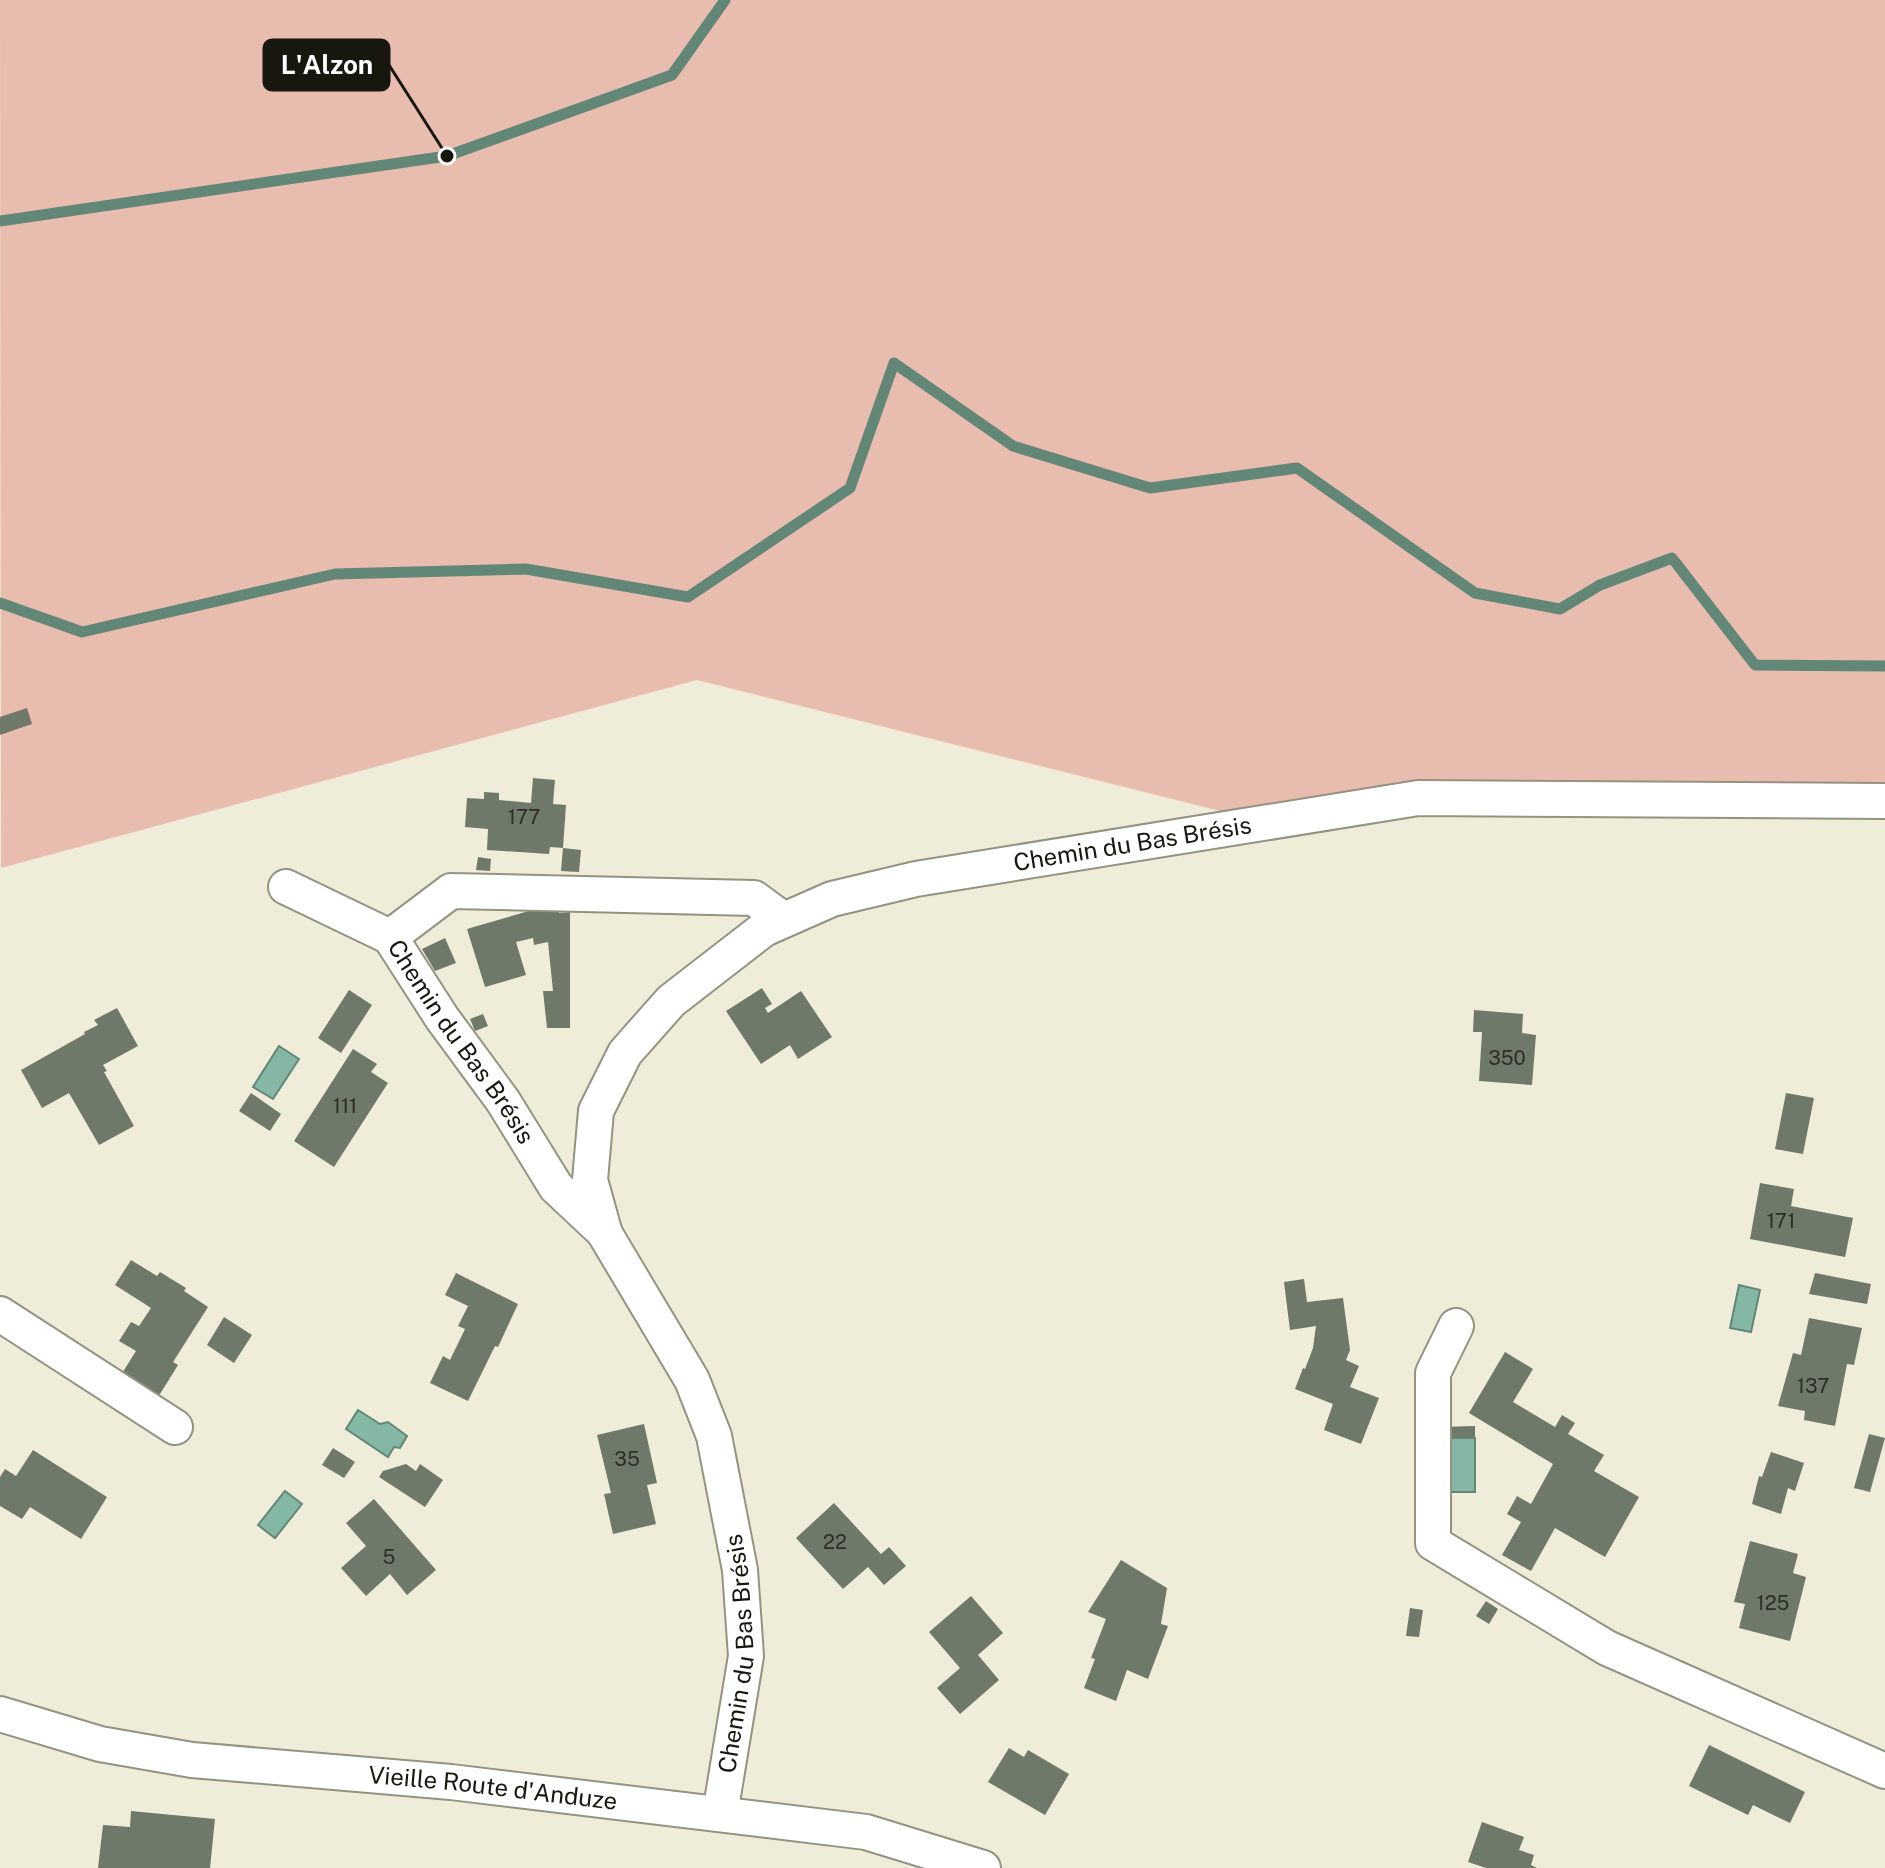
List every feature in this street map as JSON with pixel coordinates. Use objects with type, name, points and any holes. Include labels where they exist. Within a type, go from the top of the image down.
[{"type":"street","name":"Chemin du Bas Brésis","points":[[720,1814],[746,1656],[740,1570],[714,1436],[692,1380],[605,1234],[590,1180],[596,1111],[625,1053],[671,1001],[764,929],[832,899],[916,879],[1418,798],[1885,801]]},
{"type":"street","name":"Chemin du Bas Brésis","points":[[286,887],[390,937],[442,1018],[503,1101],[556,1187],[605,1234]]},
{"type":"street","points":[[390,937],[451,891],[754,898],[784,920]]},
{"type":"street","points":[[0,1314],[175,1427]]},
{"type":"street","points":[[1456,1326],[1433,1373],[1433,1543],[1607,1648],[1885,1771]]},
{"type":"street","name":"Vieille Route d'Anduze","points":[[0,1714],[100,1744],[192,1760],[451,1782],[866,1832],[983,1868]]},
{"type":"shaded area","points":[[0,0],[1885,0],[1885,797],[1232,814],[697,680],[1,868]]},
{"type":"shaded area","points":[[279,1046],[299,1059],[273,1099],[253,1087]]},
{"type":"shaded area","points":[[1739,1285],[1760,1290],[1751,1332],[1730,1328]]},
{"type":"shaded area","points":[[358,1410],[380,1424],[388,1422],[407,1436],[400,1448],[394,1447],[388,1457],[346,1429]]},
{"type":"shaded area","points":[[1448,1438],[1475,1438],[1475,1492],[1449,1492]]},
{"type":"shaded area","points":[[285,1491],[302,1504],[275,1538],[258,1525]]},
{"type":"building","points":[[27,708],[32,724],[0,735],[0,717]]},
{"type":"building","points":[[533,778],[555,780],[553,804],[566,805],[563,848],[550,847],[549,854],[487,850],[488,829],[465,827],[467,798],[484,799],[484,792],[499,793],[499,800],[531,803]]},
{"type":"building","points":[[563,848],[581,850],[579,872],[561,871]]},
{"type":"building","points":[[478,857],[491,859],[490,871],[476,870]]},
{"type":"building","points":[[556,903],[559,913],[570,912],[570,1028],[547,1028],[543,991],[553,991],[548,942],[534,945],[533,938],[516,942],[526,975],[485,987],[467,929]]},
{"type":"building","points":[[445,938],[456,963],[435,971],[422,949]]},
{"type":"building","points":[[762,988],[772,1004],[765,1008],[768,1013],[801,991],[832,1037],[798,1059],[790,1045],[761,1064],[726,1011]]},
{"type":"building","points":[[349,990],[372,1005],[341,1053],[318,1038]]},
{"type":"building","points":[[117,1008],[138,1046],[103,1065],[107,1071],[104,1072],[134,1126],[99,1145],[69,1093],[42,1108],[21,1070],[85,1034],[98,1025],[94,1020]]},
{"type":"building","points":[[1474,1010],[1523,1014],[1522,1033],[1536,1035],[1532,1085],[1479,1081],[1482,1032],[1473,1032]]},
{"type":"building","points":[[483,1014],[488,1026],[475,1031],[470,1019]]},
{"type":"building","points":[[353,1049],[377,1064],[371,1072],[388,1083],[334,1167],[294,1141]]},
{"type":"building","points":[[251,1093],[281,1114],[270,1131],[239,1111]]},
{"type":"building","points":[[1786,1093],[1814,1098],[1803,1154],[1775,1149]]},
{"type":"building","points":[[1760,1183],[1794,1189],[1791,1206],[1853,1218],[1845,1257],[1750,1239]]},
{"type":"building","points":[[131,1260],[157,1276],[160,1272],[208,1307],[173,1362],[178,1365],[155,1402],[119,1378],[136,1351],[119,1341],[131,1322],[139,1326],[151,1308],[115,1285]]},
{"type":"building","points":[[456,1273],[518,1304],[468,1401],[430,1383],[443,1356],[450,1360],[465,1329],[458,1326],[468,1306],[445,1295]]},
{"type":"building","points":[[1815,1273],[1871,1284],[1867,1304],[1809,1294]]},
{"type":"building","points":[[1304,1279],[1307,1302],[1343,1298],[1350,1350],[1346,1360],[1359,1366],[1350,1387],[1379,1398],[1361,1444],[1324,1430],[1333,1404],[1295,1389],[1313,1348],[1316,1326],[1290,1330],[1284,1282]]},
{"type":"building","points":[[224,1317],[252,1335],[234,1363],[207,1345]]},
{"type":"building","points":[[1809,1318],[1862,1328],[1854,1365],[1847,1364],[1835,1426],[1804,1420],[1805,1411],[1778,1406],[1793,1353],[1801,1355]]},
{"type":"building","points":[[1505,1352],[1533,1369],[1513,1402],[1555,1427],[1562,1415],[1575,1423],[1568,1434],[1604,1455],[1594,1471],[1639,1497],[1605,1557],[1555,1528],[1531,1571],[1502,1555],[1521,1522],[1507,1514],[1517,1496],[1531,1504],[1553,1464],[1469,1413]]},
{"type":"building","points":[[644,1424],[657,1483],[647,1485],[656,1524],[613,1534],[604,1494],[611,1493],[597,1435]]},
{"type":"building","points":[[1475,1426],[1475,1438],[1448,1438],[1438,1427]]},
{"type":"building","points":[[1869,1434],[1885,1438],[1870,1492],[1854,1488]]},
{"type":"building","points":[[333,1448],[355,1462],[344,1478],[322,1465]]},
{"type":"building","points":[[33,1450],[107,1497],[81,1539],[30,1507],[22,1519],[0,1506],[0,1477],[5,1469],[16,1476]]},
{"type":"building","points":[[1771,1452],[1804,1463],[1795,1491],[1788,1488],[1781,1514],[1752,1504],[1759,1476],[1762,1477]]},
{"type":"building","points":[[406,1464],[416,1471],[420,1464],[443,1480],[425,1507],[379,1477],[383,1471]]},
{"type":"building","points":[[374,1499],[436,1570],[407,1595],[390,1574],[366,1596],[341,1568],[366,1546],[346,1523]]},
{"type":"building","points":[[834,1503],[881,1554],[889,1547],[906,1566],[884,1585],[868,1567],[843,1589],[796,1538]]},
{"type":"building","points":[[1750,1541],[1798,1554],[1793,1573],[1806,1577],[1790,1641],[1739,1628],[1745,1604],[1734,1602]]},
{"type":"building","points":[[1121,1560],[1167,1588],[1161,1624],[1168,1626],[1148,1679],[1127,1670],[1116,1701],[1084,1688],[1095,1659],[1091,1658],[1106,1619],[1088,1612]]},
{"type":"building","points":[[971,1596],[1003,1633],[978,1655],[999,1680],[960,1714],[937,1688],[960,1668],[929,1632]]},
{"type":"building","points":[[1486,1601],[1498,1609],[1489,1624],[1476,1616]]},
{"type":"building","points":[[1410,1608],[1423,1610],[1419,1637],[1406,1636]]},
{"type":"building","points":[[1709,1745],[1805,1792],[1790,1823],[1753,1805],[1748,1815],[1689,1786]]},
{"type":"building","points":[[1009,1748],[1024,1757],[1028,1750],[1069,1774],[1045,1815],[988,1782]]},
{"type":"building","points":[[131,1811],[215,1819],[210,1868],[98,1868],[103,1825],[130,1827]]},
{"type":"building","points":[[1482,1822],[1524,1837],[1519,1850],[1534,1855],[1531,1865],[1537,1868],[1486,1868],[1468,1862]]},
{"type":"waterway","points":[[0,221],[447,156],[672,75],[725,0]]},
{"type":"waterway","points":[[0,603],[82,632],[335,574],[526,569],[688,597],[850,488],[894,363],[1013,446],[1150,488],[1297,468],[1475,593],[1560,609],[1600,585],[1672,558],[1755,665],[1885,666]]},
{"type":"place","name":"L'Alzon","points":[[447,156]]}]
